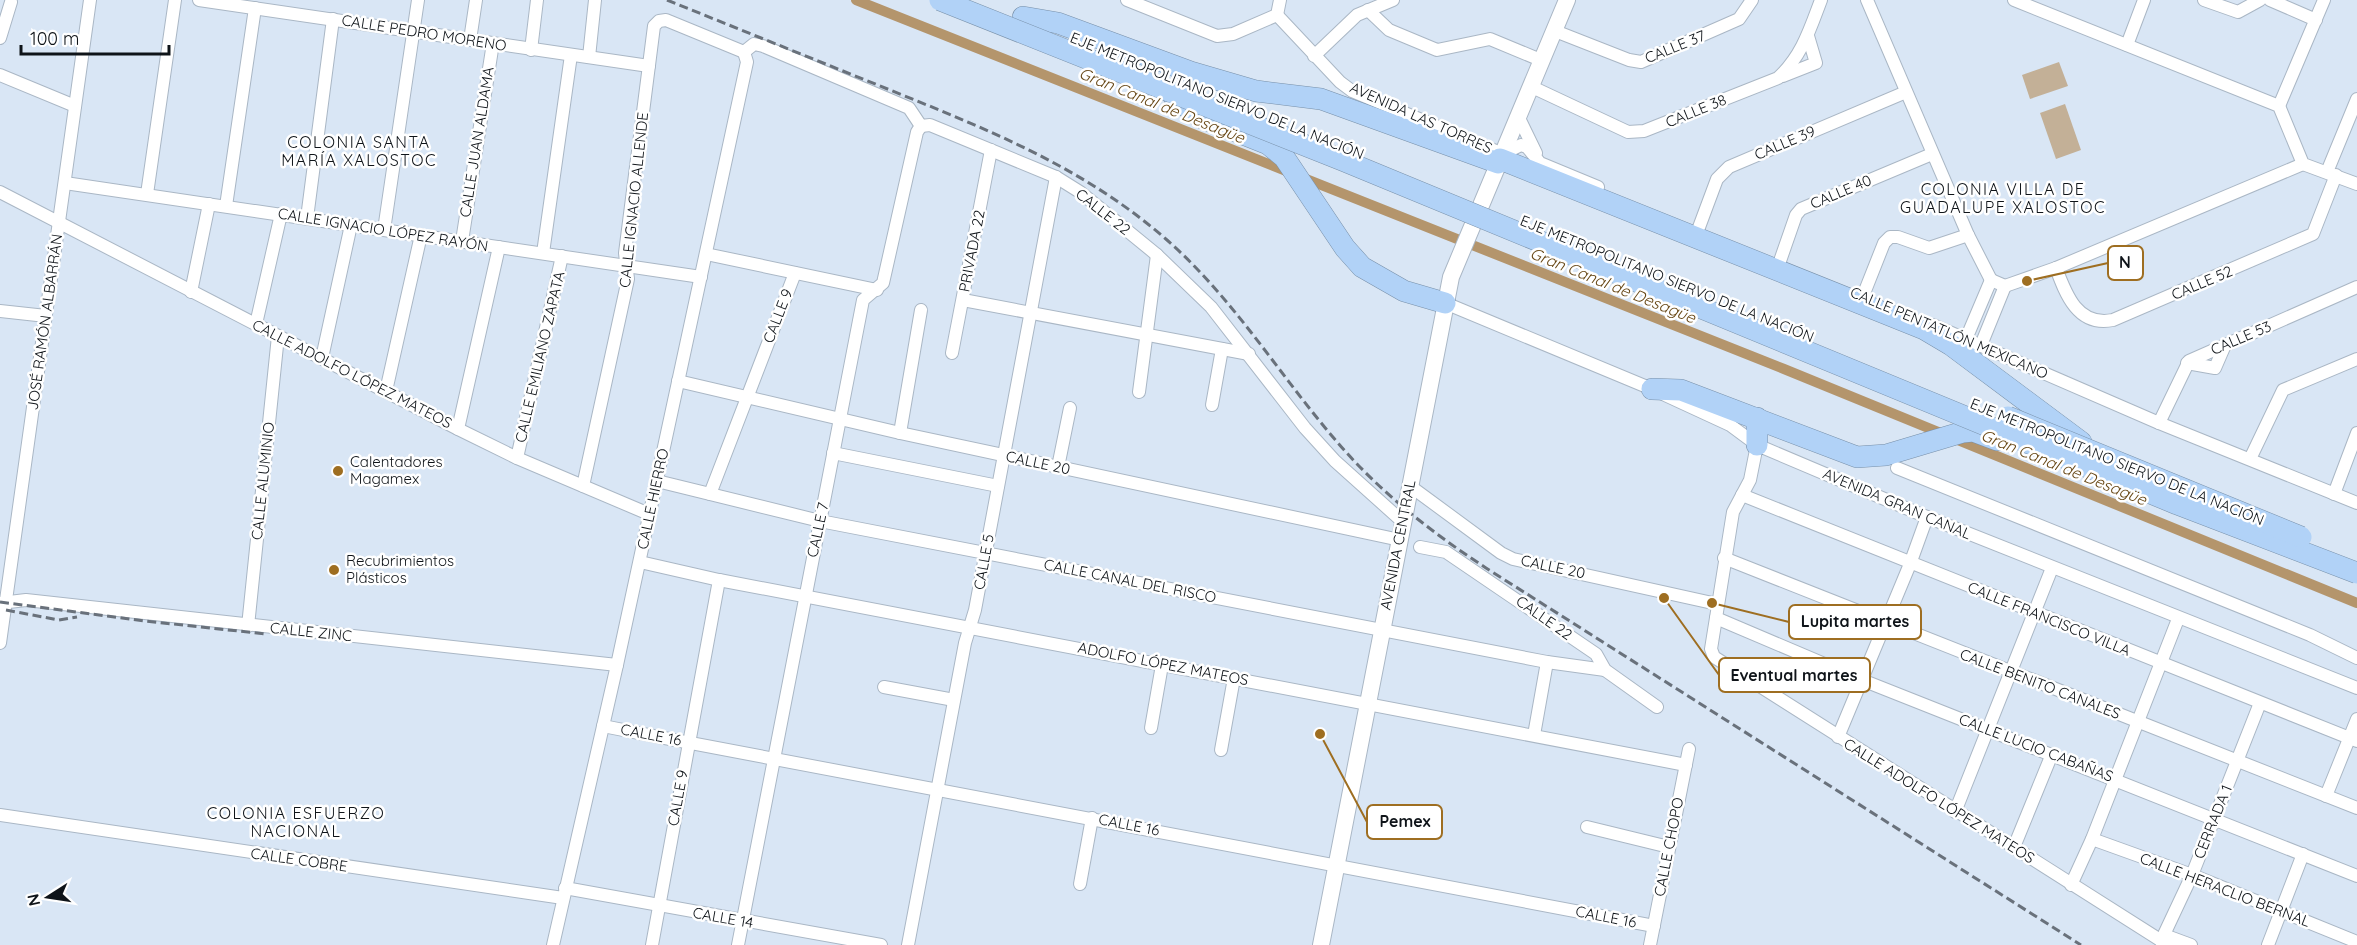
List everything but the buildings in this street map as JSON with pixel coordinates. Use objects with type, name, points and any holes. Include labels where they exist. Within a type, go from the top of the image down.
[{"type":"highway","name":"EJE METROPOLITANO SIERVO DE LA NACIÓN","points":[[940,0],[2357,573]]},
{"type":"highway","name":"EJE METROPOLITANO SIERVO DE LA NACIÓN","points":[[977,0],[2357,559]]},
{"type":"highway","points":[[1023,17],[1058,23],[1191,72],[1256,91],[1321,99],[1500,158],[1924,329],[1951,345],[2096,453]]},
{"type":"highway","points":[[1164,89],[1200,117],[1268,144],[1284,157],[1345,248],[1362,267],[1404,291],[1444,303]]},
{"type":"highway","points":[[1652,389],[1681,390],[1857,457],[1886,456],[1940,437],[1973,431],[2068,468],[2135,485]]},
{"type":"highway","points":[[1757,418],[1757,445]]},
{"type":"street","name":"JOSÉ RAMÓN ALBARRÁN","points":[[0,643],[3,603],[90,0]]},
{"type":"street","points":[[147,194],[176,0]]},
{"type":"street","name":"CALLE PEDRO MORENO","points":[[199,0],[649,66]]},
{"type":"street","points":[[384,230],[418,0]]},
{"type":"street","points":[[470,40],[476,0]]},
{"type":"street","points":[[531,50],[537,0]]},
{"type":"street","points":[[589,57],[596,0]]},
{"type":"street","points":[[1127,0],[1217,36],[1233,34],[1277,15],[1280,0]]},
{"type":"street","points":[[1314,56],[1347,23],[1368,10],[1393,0]]},
{"type":"street","name":"AVENIDA CENTRAL","points":[[1321,945],[1444,303],[1458,258],[1567,0]]},
{"type":"street","name":"CALLE 37","points":[[1555,31],[1629,60],[1641,62],[1740,19],[1752,0]]},
{"type":"street","name":"CALLE 38","points":[[1532,87],[1633,133],[1650,130],[1778,78],[1796,59],[1808,36],[1821,0]]},
{"type":"street","points":[[1867,0],[1968,235],[1991,280],[2005,286],[2303,164],[2357,184]]},
{"type":"street","points":[[2014,0],[2279,106],[2303,164]]},
{"type":"street","points":[[2127,45],[2144,0]]},
{"type":"street","points":[[2204,0],[2238,12],[2260,0]]},
{"type":"street","points":[[2270,0],[2316,20]]},
{"type":"street","points":[[2279,106],[2325,0]]},
{"type":"street","points":[[0,39],[11,2]]},
{"type":"street","points":[[226,206],[255,8]]},
{"type":"street","points":[[1368,10],[1389,30],[1437,50],[1490,39],[1543,61]]},
{"type":"street","name":"AVENIDA LAS TORRES","points":[[1277,15],[1314,56],[1352,91],[1500,158]]},
{"type":"street","points":[[307,218],[333,19]]},
{"type":"street","name":"CALLE IGNACIO ALLENDE","points":[[583,486],[628,279],[625,253],[654,26],[658,21],[666,20],[744,52]]},
{"type":"street","points":[[1778,78],[1815,64],[1816,58],[1808,36]]},
{"type":"street","name":"CALLE JUAN ALDAMA","points":[[462,241],[493,43]]},
{"type":"street","points":[[744,52],[754,44],[763,46],[909,108],[921,126]]},
{"type":"street","name":"CALLE HIERRO","points":[[553,945],[640,562],[706,254],[747,62],[744,52]]},
{"type":"street","points":[[543,253],[571,55]]},
{"type":"street","points":[[0,75],[75,106]]},
{"type":"street","name":"CALLE 39","points":[[1698,230],[1718,179],[1729,168],[1906,92]]},
{"type":"street","name":"CALLE 52","points":[[2056,267],[2072,306],[2094,320],[2103,322],[2113,320],[2313,234],[2357,99]]},
{"type":"street","points":[[1519,118],[1540,163]]},
{"type":"street","name":"CALLE 22","points":[[921,126],[930,125],[1056,177],[1089,199],[1156,255],[1211,307],[1305,428],[1335,461],[1403,522]]},
{"type":"street","name":"CALLE 7","points":[[738,945],[863,300],[877,290],[883,282],[917,132],[921,126]]},
{"type":"street","name":"CALLE PENTATLÓN MEXICANO","points":[[1500,158],[1521,146],[1527,147],[1540,163],[1981,345],[2159,423],[2357,503]]},
{"type":"street","name":"PRIVADA 22","points":[[952,352],[991,150]]},
{"type":"street","name":"CALLE 40","points":[[1780,261],[1796,215],[1802,209],[1932,154]]},
{"type":"street","name":"CALLE 5","points":[[908,945],[954,700],[986,554],[1056,177]]},
{"type":"street","name":"CALLE IGNACIO LÓPEZ RAYÓN","points":[[65,183],[701,277]]},
{"type":"street","name":"CALLE ADOLFO LÓPEZ MATEOS","points":[[0,192],[458,429],[517,458],[649,514]]},
{"type":"street","points":[[191,291],[209,204]]},
{"type":"street","points":[[256,324],[281,214]]},
{"type":"street","points":[[322,358],[351,225]]},
{"type":"street","points":[[386,391],[421,235]]},
{"type":"street","points":[[1863,296],[1884,243],[1890,237],[1898,237],[1929,248],[1968,235]]},
{"type":"street","points":[[458,429],[499,247]]},
{"type":"street","points":[[706,254],[877,290]]},
{"type":"street","points":[[1139,392],[1156,255]]},
{"type":"street","name":"CALLE EMILIANO ZAPATA","points":[[517,458],[562,256]]},
{"type":"street","name":"CALLE 9","points":[[710,494],[795,273]]},
{"type":"street","points":[[1966,339],[1991,280]]},
{"type":"street","points":[[1981,345],[2005,286]]},
{"type":"street","name":"CALLE 53","points":[[2187,363],[2193,358],[2357,287]]},
{"type":"street","points":[[963,300],[1249,354]]},
{"type":"street","name":"AVENIDA GRAN CANAL","points":[[1444,303],[1652,389],[1731,426],[1757,445],[1927,517],[2178,619],[2357,688]]},
{"type":"street","points":[[900,433],[921,310]]},
{"type":"street","points":[[0,311],[46,316]]},
{"type":"street","name":"CALLE ALUMINIO","points":[[248,626],[278,336]]},
{"type":"street","points":[[2159,423],[2187,363],[2214,369],[2226,345]]},
{"type":"street","points":[[1212,405],[1222,349]]},
{"type":"street","points":[[2250,459],[2283,390],[2357,359]]},
{"type":"street","name":"CALLE 20","points":[[678,381],[900,433],[1400,540]]},
{"type":"street","points":[[1058,467],[1070,408]]},
{"type":"street","points":[[2334,494],[2357,433]]},
{"type":"street","points":[[1716,618],[1733,512],[1750,480],[1757,445]]},
{"type":"street","points":[[833,453],[998,486]]},
{"type":"street","points":[[1897,468],[2310,635],[2357,658]]},
{"type":"street","name":"CALLE CANAL DEL RISCO","points":[[657,482],[820,521],[986,554],[1547,662],[1605,670]]},
{"type":"street","name":"CALLE 20","points":[[1410,486],[1501,553],[1513,559],[1717,604]]},
{"type":"street","name":"CALLE FRANCISCO VILLA","points":[[1742,495],[2353,740]]},
{"type":"street","points":[[1838,736],[1910,564],[1927,517]]},
{"type":"street","name":"CALLE 22","points":[[1420,547],[1446,552],[1475,570],[1596,654],[1605,670],[1657,707]]},
{"type":"street","name":"CALLE BENITO CANALES","points":[[1724,558],[2357,808]]},
{"type":"street","name":"ADOLFO LÓPEZ MATEOS","points":[[640,562],[719,580],[971,626],[1162,665],[1686,765]]},
{"type":"street","points":[[1955,812],[2052,568]]},
{"type":"street","name":"CALLE 9","points":[[652,945],[719,580]]},
{"type":"street","name":"CALLE ZINC","points":[[3,603],[26,600],[617,665]]},
{"type":"street","name":"CALLE ADOLFO LÓPEZ MATEOS","points":[[1716,618],[1712,655],[2071,885],[2165,940],[2191,945]]},
{"type":"street","name":"CALLE LUCIO CABAÑAS","points":[[1716,618],[1862,680],[2357,876]]},
{"type":"street","points":[[2071,885],[2092,840],[2178,619]]},
{"type":"street","points":[[1534,735],[1547,662]]},
{"type":"street","points":[[1151,728],[1162,665]]},
{"type":"street","points":[[1221,750],[1234,678]]},
{"type":"street","points":[[884,687],[954,700]]},
{"type":"street","name":"CERRADA 1","points":[[2165,940],[2260,702]]},
{"type":"street","points":[[2326,796],[2353,740],[2357,719]]},
{"type":"street","name":"CALLE 16","points":[[603,726],[775,761],[938,789],[1654,926]]},
{"type":"street","name":"CALLE CHOPO","points":[[1653,943],[1654,926],[1689,749]]},
{"type":"street","points":[[2014,847],[2052,754]]},
{"type":"street","name":"CALLE COBRE","points":[[0,815],[564,893]]},
{"type":"street","points":[[1080,884],[1092,818]]},
{"type":"street","points":[[1587,826],[1669,847]]},
{"type":"street","name":"CALLE HERACLIO BERNAL","points":[[2092,840],[2192,875],[2357,942]]},
{"type":"street","points":[[2268,945],[2303,854]]},
{"type":"street","name":"CALLE 14","points":[[564,893],[659,906],[881,945]]},
{"type":"shaded area","points":[[2059,62],[2068,86],[2030,99],[2022,75]]},
{"type":"shaded area","points":[[2065,104],[2081,150],[2056,159],[2040,113]]},
{"type":"waterway","name":"Gran Canal de Desagüe","points":[[856,0],[1784,369],[2357,603]]},
{"type":"railway","points":[[667,0],[964,120],[1035,153],[1103,192],[1167,240],[1191,263],[1235,312],[1354,461],[1426,526],[1486,568],[2081,945]]},
{"type":"railway","points":[[0,602],[266,634]]},
{"type":"railway","points":[[6,610],[59,620],[77,617]]},
{"type":"place","name":"N","points":[[2027,281]]},
{"type":"place","name":"Calentadores Magamex","points":[[338,471]]},
{"type":"place","name":"Recubrimientos Plásticos","points":[[334,570]]},
{"type":"place","name":"Eventual martes","points":[[1664,598]]},
{"type":"place","name":"Lupita martes","points":[[1712,603]]},
{"type":"place","name":"Pemex","points":[[1320,734]]},
{"type":"district","name":"COLONIA SANTA MARÍA XALOSTOC","points":[[359,151]]},
{"type":"district","name":"COLONIA VILLA DE GUADALUPE XALOSTOC","points":[[2003,198]]},
{"type":"district","name":"COLONIA ESFUERZO NACIONAL","points":[[296,822]]}]
